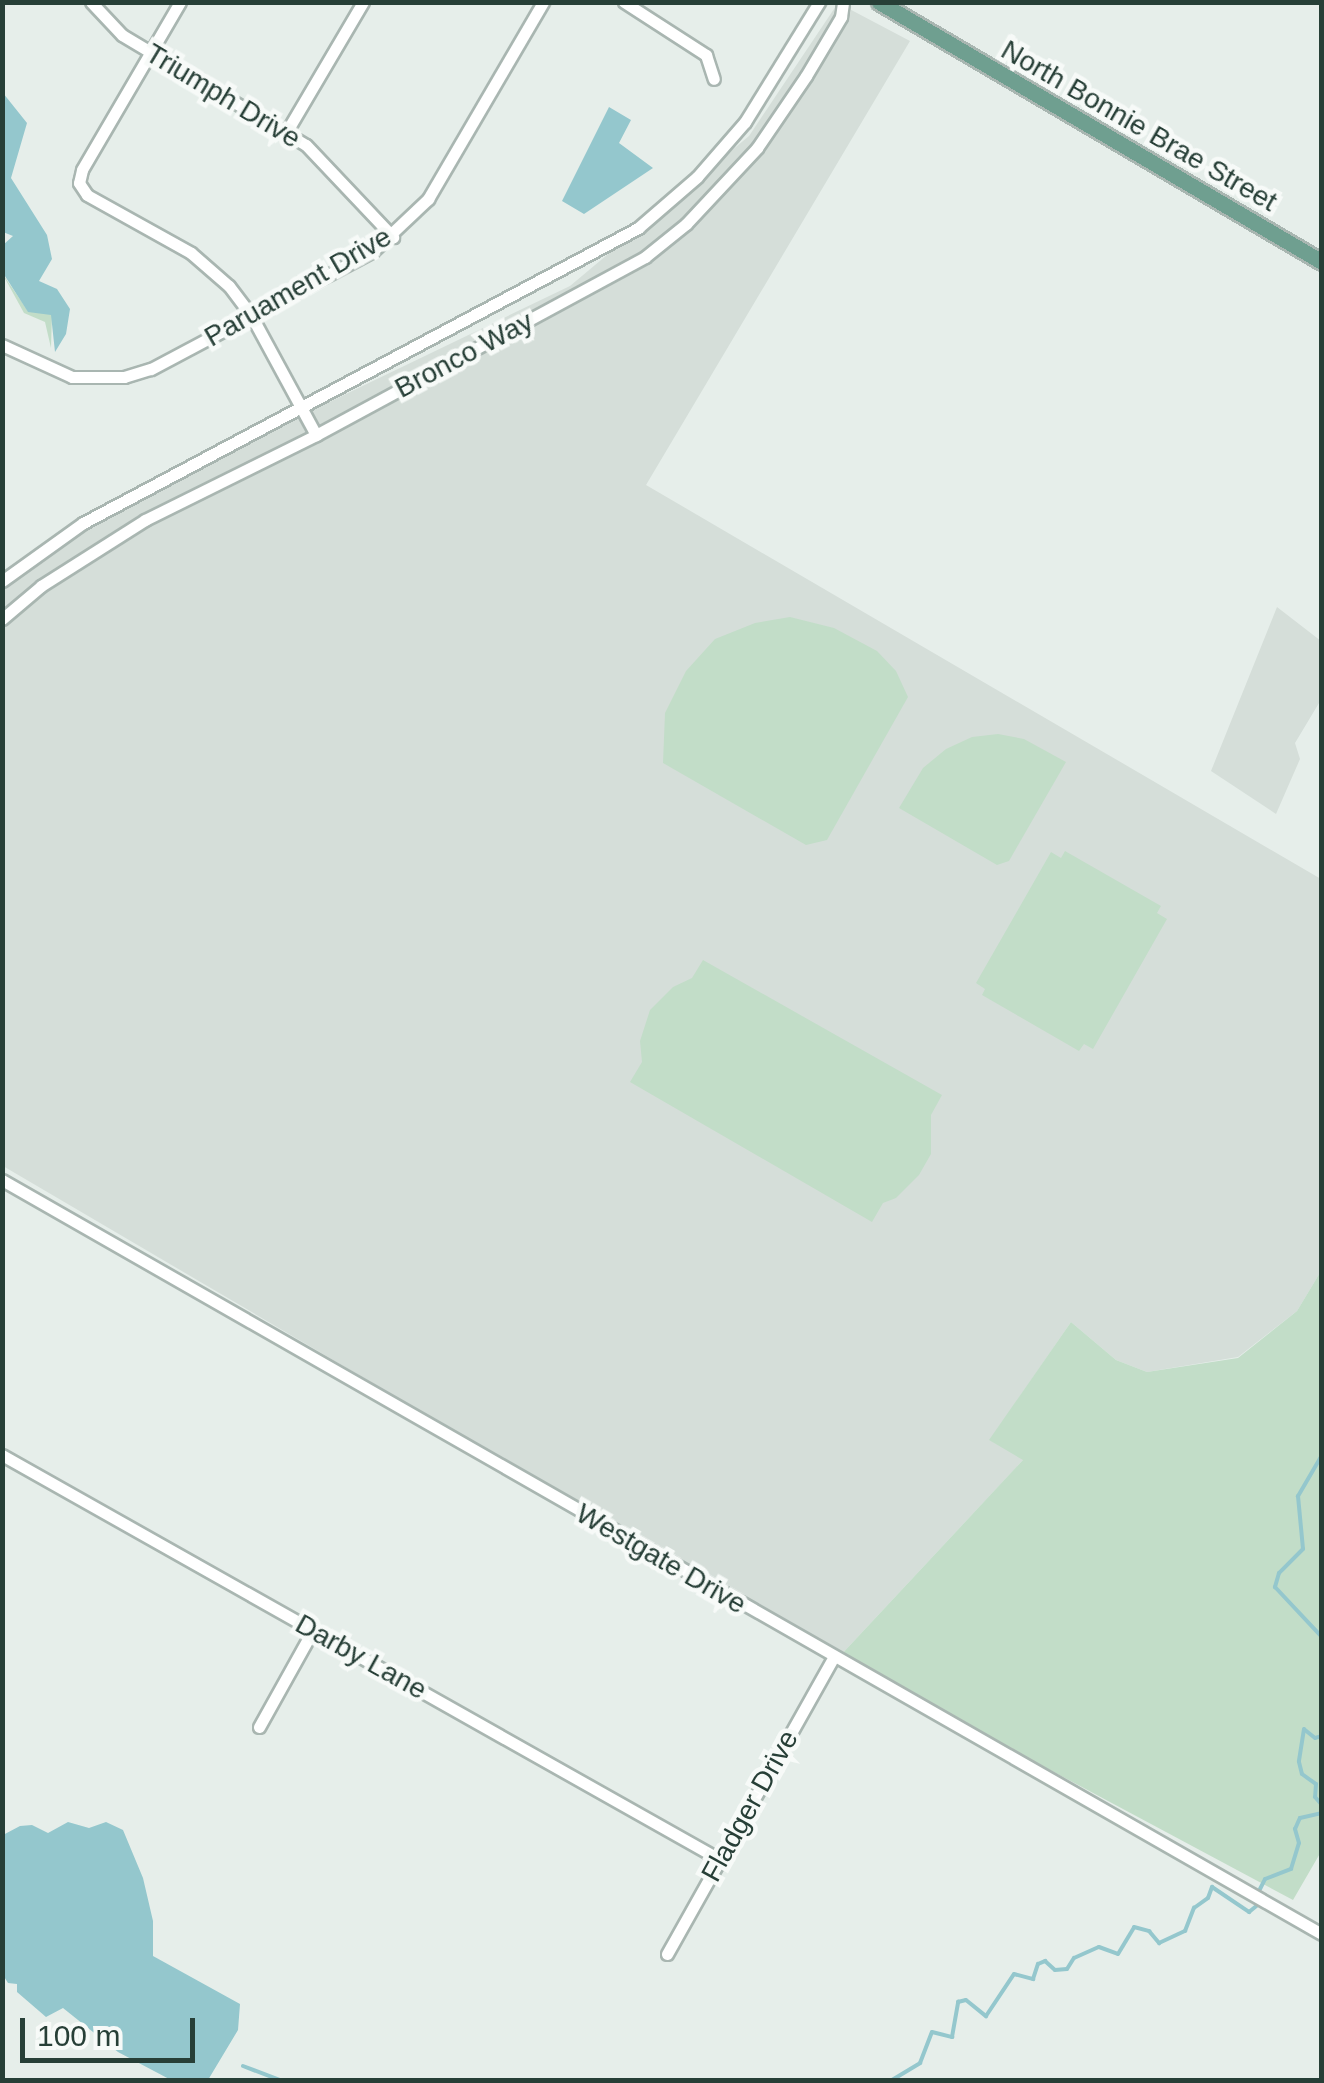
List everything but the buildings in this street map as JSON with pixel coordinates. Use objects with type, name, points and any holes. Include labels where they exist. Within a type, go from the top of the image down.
[{"type":"main road","name":"North Bonnie Brae Street","points":[[879,2],[1322,262]]},
{"type":"street","name":"Triumph Drive","points":[[91,2],[115,30],[287,131],[340,177],[392,237]]},
{"type":"street","points":[[180,2],[82,170],[79,183],[87,194],[191,253],[229,286],[252,316],[316,436]]},
{"type":"street","points":[[287,131],[363,2]]},
{"type":"street","name":"Paruament Drive","points":[[2,345],[56,372],[105,380],[152,368],[392,237],[428,199],[542,2]]},
{"type":"street","points":[[624,2],[706,55],[714,79]]},
{"type":"street","name":"Bronco Way","points":[[2,582],[82,523],[638,228],[697,177],[746,122],[819,2]]},
{"type":"street","name":"Bronco Way","points":[[2,619],[42,586],[106,543],[316,436],[644,257],[686,224],[774,125],[841,17],[843,2]]},
{"type":"street","name":"Westgate Drive","points":[[2,1180],[1322,1934]]},
{"type":"street","name":"Darby Lane","points":[[2,1455],[719,1859]]},
{"type":"street","points":[[259,1727],[313,1630]]},
{"type":"street","name":"Fladger Drive","points":[[666,1954],[833,1658]]},
{"type":"shaded area","points":[[838,3],[910,41],[646,485],[1321,879],[1321,1271],[1297,1311],[1238,1357],[1147,1372],[1116,1360],[1071,1322],[990,1440],[1024,1459],[839,1657],[3,1166],[3,588],[36,552],[111,507],[570,286],[749,136]]},
{"type":"shaded area","points":[[1277,607],[1321,641],[1322,698],[1295,743],[1300,759],[1276,814],[1211,771]]},
{"type":"green space","points":[[2,273],[28,311],[52,314],[51,348],[45,322],[24,313]]},
{"type":"green space","points":[[790,617],[834,628],[877,651],[896,671],[908,697],[827,840],[806,845],[663,763],[665,713],[686,671],[715,639],[755,623]]},
{"type":"green space","points":[[998,734],[1024,739],[1066,762],[1009,861],[997,865],[899,808],[923,768],[946,749],[972,737]]},
{"type":"green space","points":[[1065,851],[1161,906],[1157,913],[1167,919],[1093,1049],[1084,1044],[1079,1051],[982,995],[985,989],[976,983],[1051,852],[1061,858]]},
{"type":"green space","points":[[703,960],[942,1095],[931,1115],[931,1154],[919,1175],[896,1198],[883,1203],[872,1222],[630,1082],[642,1062],[640,1041],[650,1010],[673,987],[692,978]]},
{"type":"green space","points":[[1321,1271],[1322,1850],[1293,1900],[839,1657],[1023,1460],[989,1440],[1071,1322],[1116,1360],[1147,1372],[1238,1358],[1297,1311]]},
{"type":"water","points":[[3,93],[27,123],[11,178],[47,235],[52,259],[39,281],[57,289],[70,309],[66,334],[55,352],[51,315],[28,312],[3,273],[3,245],[13,236],[3,232]]},
{"type":"water","points":[[609,107],[631,120],[619,143],[653,168],[584,214],[562,201]]},
{"type":"water","points":[[68,1822],[89,1828],[106,1822],[123,1830],[143,1878],[153,1921],[153,1956],[240,2004],[238,2030],[208,2080],[171,2080],[118,2052],[63,2008],[46,2017],[17,1992],[17,1984],[8,1983],[3,1975],[3,1835],[32,1825],[48,1833]]},
{"type":"waterway","points":[[1322,1455],[1298,1496],[1303,1549],[1279,1573],[1275,1587],[1322,1637]]},
{"type":"waterway","points":[[1322,1736],[1315,1738],[1304,1729],[1299,1762],[1302,1774],[1316,1784],[1315,1797],[1322,1805]]},
{"type":"waterway","points":[[1260,1889],[1265,1879],[1291,1869],[1299,1843],[1295,1829],[1300,1818],[1322,1813]]},
{"type":"waterway","points":[[892,2080],[920,2063],[932,2032],[952,2037],[958,2002],[966,2000],[986,2016],[1014,1974],[1033,1979],[1038,1964],[1045,1961],[1055,1970],[1067,1969],[1074,1958],[1099,1947],[1118,1954],[1134,1927],[1149,1931],[1159,1943],[1185,1931],[1194,1908],[1208,1898],[1212,1887],[1249,1912],[1259,1904]]},
{"type":"waterway","points":[[243,2066],[279,2080]]}]
